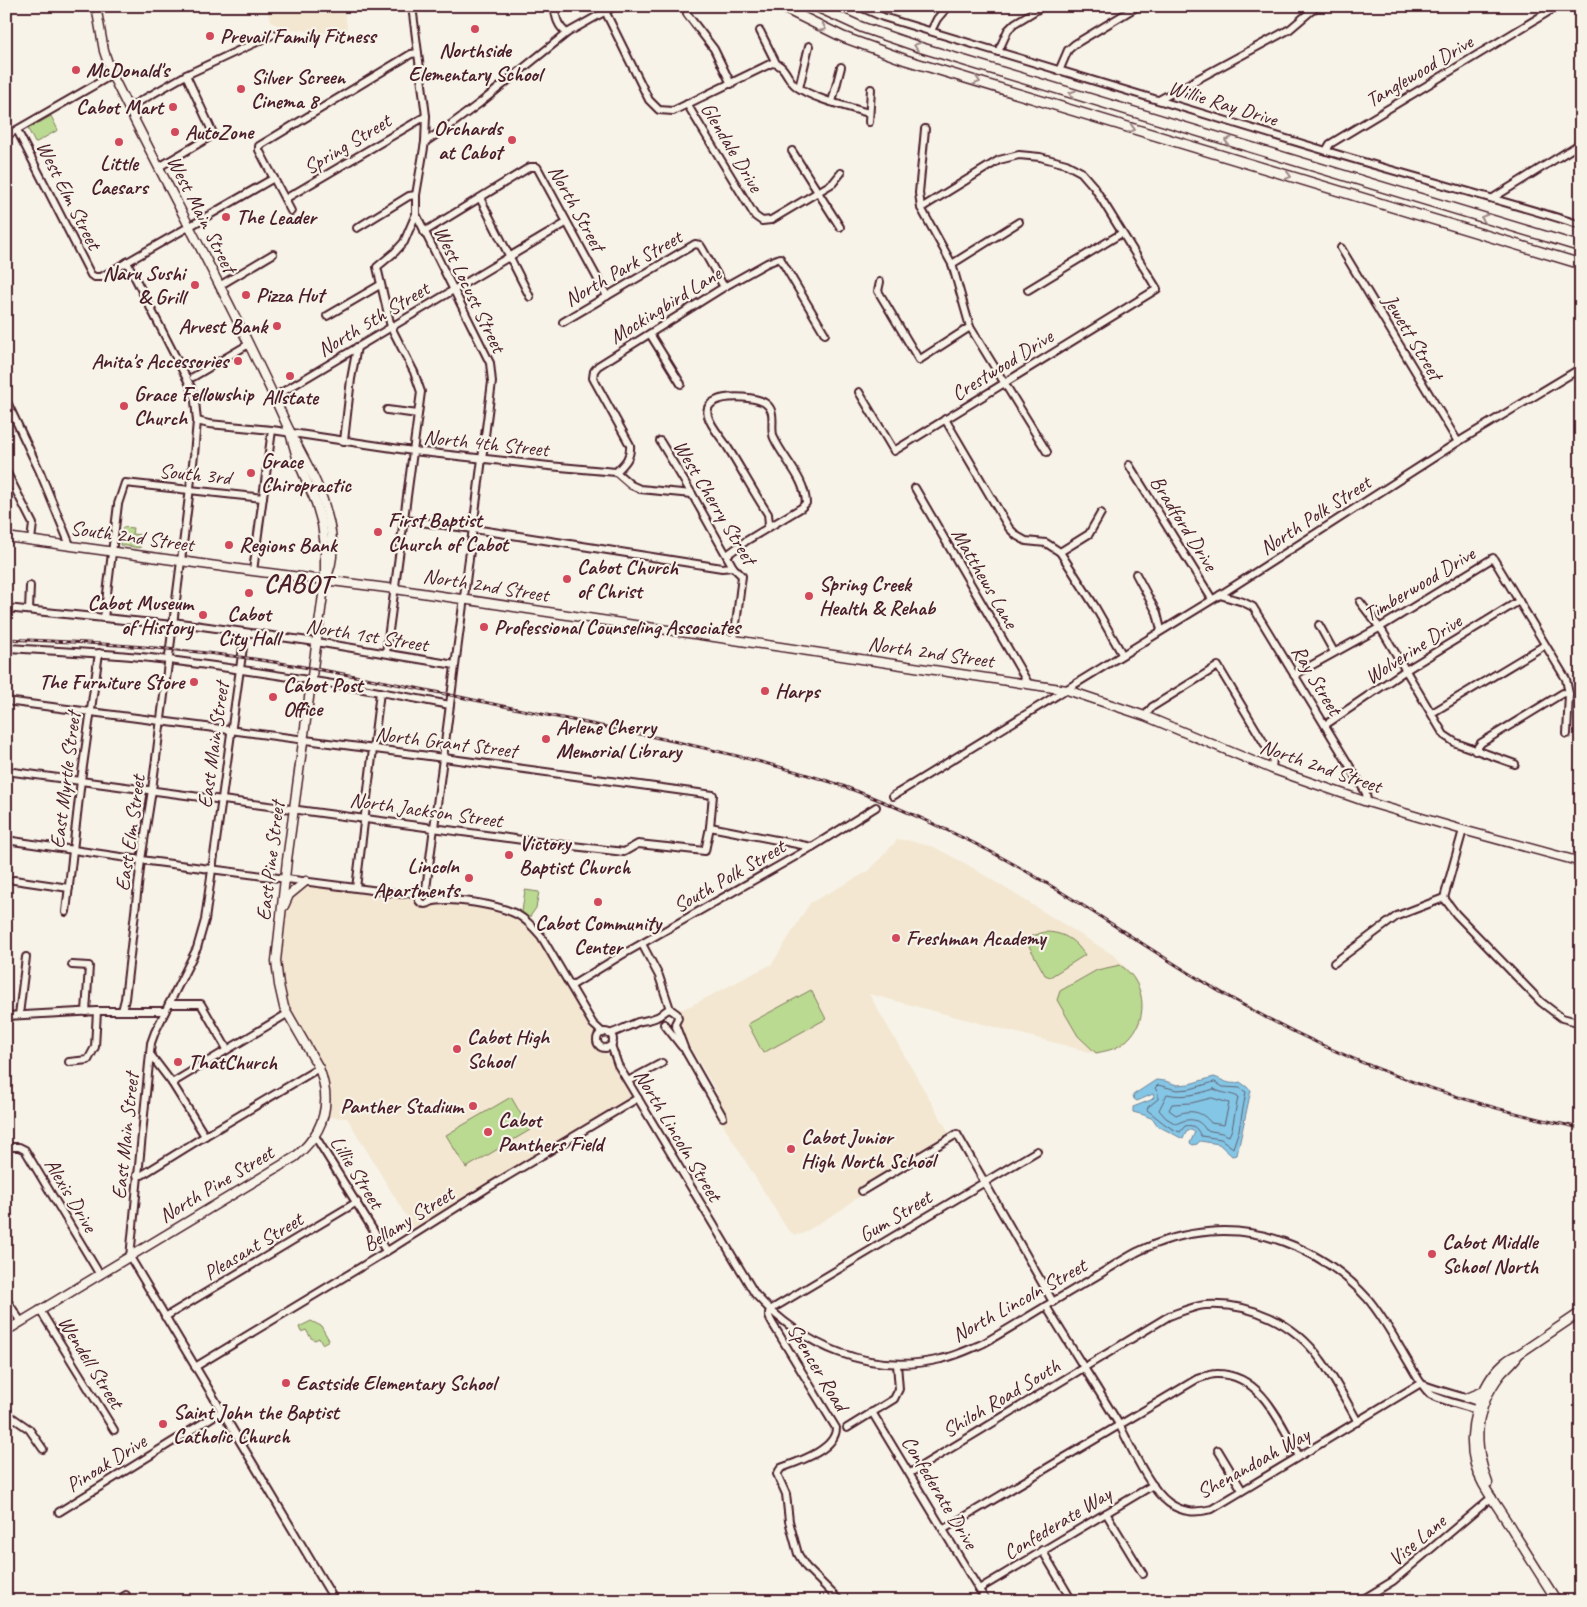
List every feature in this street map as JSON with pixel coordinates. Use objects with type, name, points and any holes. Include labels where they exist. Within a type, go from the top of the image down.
[{"type":"highway","points":[[780,6],[843,37],[906,60],[1581,264]]},
{"type":"highway","points":[[815,6],[861,27],[919,47],[1581,247]]},
{"type":"highway","points":[[1505,225],[1519,225],[1581,242]]},
{"type":"highway","points":[[1547,254],[1581,269]]},
{"type":"main road","name":"West Main Street","points":[[96,6],[101,39],[112,75],[274,396],[290,433],[298,461],[316,504],[322,524],[325,546],[325,580]]},
{"type":"main road","name":"South 2nd Street","points":[[6,537],[253,571]]},
{"type":"main road","name":"North 2nd Street","points":[[253,571],[464,599],[1067,690],[1145,716],[1272,769],[1367,802],[1581,862]]},
{"type":"main road","name":"East Pine Street","points":[[315,1136],[322,1123],[326,1099],[325,1087],[319,1068],[287,1014],[278,985],[276,961],[294,808],[325,580]]},
{"type":"main road","points":[[281,913],[289,895],[306,880]]},
{"type":"main road","name":"North Pine Street","points":[[6,1330],[295,1157],[308,1147],[315,1136]]},
{"type":"main road","points":[[1556,1601],[1483,1484],[1473,1456],[1472,1442],[1474,1420],[1502,1372],[1519,1354],[1581,1312]]},
{"type":"main road","points":[[1492,1497],[1481,1465],[1479,1450],[1480,1407],[1484,1391],[1496,1372],[1511,1357],[1519,1354]]},
{"type":"main road","points":[[1467,1398],[1484,1391]]},
{"type":"street","name":"West Locust Street","points":[[412,6],[426,116],[425,142],[416,195],[416,214],[490,363],[492,382],[425,891]]},
{"type":"street","points":[[554,6],[556,20],[567,33]]},
{"type":"street","points":[[425,142],[492,93],[567,33],[614,6]]},
{"type":"street","name":"Willie Ray Drive","points":[[858,6],[883,16],[1059,71],[1581,225]]},
{"type":"street","points":[[931,31],[937,18],[948,6]]},
{"type":"street","points":[[998,52],[1008,30],[1015,23],[1043,6]]},
{"type":"street","points":[[1059,71],[1068,50],[1075,44],[1138,6]]},
{"type":"street","points":[[1159,100],[1290,29],[1317,6]]},
{"type":"street","name":"Tanglewood Drive","points":[[1326,151],[1330,144],[1558,6]]},
{"type":"street","name":"Glendale Drive","points":[[605,11],[649,100],[655,107],[664,111],[673,111],[687,104],[755,216],[762,222],[771,220],[833,183],[841,173]]},
{"type":"street","points":[[687,14],[714,49],[730,84]]},
{"type":"street","points":[[760,31],[776,63],[783,67],[793,83],[799,88],[832,102],[869,113]]},
{"type":"street","points":[[128,108],[186,75],[274,34]]},
{"type":"street","points":[[799,88],[809,46]]},
{"type":"street","points":[[291,211],[259,150],[259,146],[411,54],[418,53]]},
{"type":"street","points":[[687,104],[768,64],[776,63]]},
{"type":"street","points":[[832,102],[842,67]]},
{"type":"street","points":[[6,136],[112,75]]},
{"type":"street","points":[[159,167],[208,138],[213,133],[186,75]]},
{"type":"street","points":[[869,122],[871,89]]},
{"type":"street","name":"Spring Street","points":[[285,199],[426,116]]},
{"type":"street","points":[[925,129],[919,193],[921,208],[952,264],[970,327],[1047,452]]},
{"type":"street","name":"West Elm Street","points":[[17,130],[91,275],[101,277],[127,262],[185,375],[195,401],[199,421],[168,660]]},
{"type":"street","points":[[1493,198],[1581,143]]},
{"type":"street","points":[[792,151],[840,227]]},
{"type":"street","points":[[921,208],[999,160],[1020,156],[1040,158],[1066,164],[1081,172],[1094,187],[1122,233],[1028,290]]},
{"type":"street","name":"North Street","points":[[480,198],[530,167],[537,167],[607,296]]},
{"type":"street","points":[[127,262],[274,178]]},
{"type":"street","points":[[357,228],[409,196],[416,195]]},
{"type":"street","points":[[424,232],[480,198],[530,297]]},
{"type":"street","points":[[386,653],[421,392],[414,372],[391,327],[377,267],[404,242],[416,214]]},
{"type":"street","points":[[952,264],[1019,222]]},
{"type":"street","name":"North 5th Street","points":[[274,396],[566,223]]},
{"type":"street","name":"Crestwood Drive","points":[[1060,552],[1046,543],[1026,541],[1009,528],[945,419],[1157,290],[1122,233]]},
{"type":"street","name":"North Park Street","points":[[563,322],[701,242],[724,288]]},
{"type":"street","name":"Jewett Street","points":[[1341,248],[1458,442]]},
{"type":"street","points":[[219,286],[273,254]]},
{"type":"street","name":"Mockingbird Lane","points":[[616,472],[626,462],[630,454],[630,445],[593,378],[594,371],[598,366],[724,288],[767,263],[780,258],[825,334]]},
{"type":"street","points":[[880,282],[878,290],[919,360],[970,327]]},
{"type":"street","points":[[327,316],[380,285]]},
{"type":"street","points":[[650,334],[681,384]]},
{"type":"street","points":[[193,376],[248,344]]},
{"type":"street","points":[[344,441],[351,379],[357,348]]},
{"type":"street","name":"North Polk Street","points":[[1067,690],[1122,654],[1220,595],[1458,442],[1581,368]]},
{"type":"street","points":[[860,392],[894,451],[945,419]]},
{"type":"street","points":[[727,555],[801,508],[806,503],[806,496],[793,468],[774,438],[772,430],[773,416],[765,403],[728,396],[721,399],[708,408],[709,420],[734,457],[768,514],[774,519],[782,520]]},
{"type":"street","points":[[7,402],[40,472],[70,545]]},
{"type":"street","points":[[387,410],[418,414]]},
{"type":"street","name":"North 4th Street","points":[[199,421],[413,451],[616,472]]},
{"type":"street","points":[[253,571],[272,430]]},
{"type":"street","name":"West Cherry Street","points":[[660,441],[733,567],[742,576],[734,640]]},
{"type":"street","name":"Bradford Drive","points":[[1129,465],[1212,599]]},
{"type":"street","points":[[6,471],[33,524],[30,540]]},
{"type":"street","points":[[616,472],[631,485],[640,489],[692,494]]},
{"type":"street","name":"South 3rd","points":[[112,551],[118,504],[125,483],[262,498]]},
{"type":"street","name":"Matthews Lane","points":[[915,488],[1028,684]]},
{"type":"street","points":[[1101,512],[1089,534],[1060,552],[1094,605],[1122,654]]},
{"type":"street","points":[[766,529],[769,524],[768,514]]},
{"type":"street","points":[[404,520],[474,529],[713,567],[733,567]]},
{"type":"street","points":[[104,618],[112,551]]},
{"type":"street","name":"Timberwood Drive","points":[[1294,675],[1379,628],[1494,558],[1566,679],[1569,694],[1567,734]]},
{"type":"street","points":[[1136,574],[1157,613],[1161,630]]},
{"type":"street","points":[[29,610],[30,586]]},
{"type":"street","name":"Ray Street","points":[[1220,595],[1244,602],[1253,607],[1366,793],[1367,802]]},
{"type":"street","name":"Wolverine Drive","points":[[1325,725],[1406,670],[1519,601]]},
{"type":"street","points":[[1360,602],[1406,670],[1444,734],[1456,743],[1515,764]]},
{"type":"street","name":"North 1st Street","points":[[6,608],[173,624],[316,642],[455,665]]},
{"type":"street","points":[[1319,625],[1334,652]]},
{"type":"street","name":"East Main Street","points":[[130,1257],[150,1054],[155,1032],[197,948],[205,920],[245,633]]},
{"type":"street","points":[[1432,714],[1545,645]]},
{"type":"street","points":[[6,648],[168,660],[311,680],[450,706]]},
{"type":"street","name":"East Myrtle Street","points":[[66,912],[72,850],[99,654]]},
{"type":"street","name":"East Elm Street","points":[[122,1011],[168,660]]},
{"type":"street","points":[[1145,716],[1152,707],[1218,666],[1273,758],[1272,769]]},
{"type":"street","points":[[892,796],[1067,690]]},
{"type":"street","points":[[356,888],[380,692]]},
{"type":"street","points":[[1475,751],[1482,743],[1498,733],[1563,694],[1569,694]]},
{"type":"street","name":"North Grant Street","points":[[6,701],[713,795],[710,827]]},
{"type":"street","name":"North Jackson Street","points":[[6,771],[624,852],[638,844],[705,851],[710,827]]},
{"type":"street","name":"South Polk Street","points":[[571,986],[812,847],[876,807]]},
{"type":"street","points":[[710,827],[812,847]]},
{"type":"street","points":[[1444,898],[1463,830]]},
{"type":"street","points":[[6,840],[212,870],[306,880],[402,894],[425,891],[447,900]]},
{"type":"street","points":[[14,880],[69,888]]},
{"type":"street","points":[[419,901],[417,896],[425,891]]},
{"type":"street","points":[[425,891],[432,897],[430,902]]},
{"type":"street","points":[[402,894],[423,904],[447,900],[494,906],[522,917],[541,936],[593,1024],[604,1034],[610,1045]]},
{"type":"street","points":[[1334,963],[1397,916],[1444,898]]},
{"type":"street","points":[[1444,898],[1456,914],[1541,1002],[1562,1018],[1581,1023]]},
{"type":"street","points":[[642,944],[659,976],[665,996],[666,1012],[664,1023],[677,1043],[685,1050]]},
{"type":"street","points":[[19,1015],[26,957]]},
{"type":"street","points":[[72,965],[90,966],[86,1012]]},
{"type":"street","points":[[169,1004],[201,1004],[228,1049]]},
{"type":"street","points":[[6,1016],[97,1011],[165,1011]]},
{"type":"street","points":[[68,1062],[88,1060],[96,1047],[97,1011]]},
{"type":"street","points":[[622,1031],[617,1030],[604,1034],[597,1040],[598,1044],[601,1048],[610,1045],[622,1031],[636,1023],[651,1020],[666,1012],[676,1012],[678,1016],[675,1024],[685,1050],[723,1117]]},
{"type":"street","points":[[172,1083],[287,1014]]},
{"type":"street","points":[[651,1020],[668,1026],[675,1024]]},
{"type":"street","name":"North Lincoln Street","points":[[610,1045],[618,1065],[742,1274],[756,1294],[770,1310],[803,1336],[826,1348],[856,1358],[897,1364],[925,1362],[955,1355],[984,1344],[1137,1253],[1167,1240],[1215,1231],[1253,1233],[1297,1246],[1336,1268],[1355,1284],[1382,1319],[1421,1383],[1431,1394],[1480,1407]]},
{"type":"street","points":[[150,1054],[172,1083],[204,1136]]},
{"type":"street","points":[[628,1081],[662,1064]]},
{"type":"street","points":[[137,1174],[142,1175],[319,1068]]},
{"type":"street","name":"Bellamy Street","points":[[195,1367],[638,1098]]},
{"type":"street","points":[[862,1191],[957,1134],[1053,1302]]},
{"type":"street","name":"Lillie Street","points":[[315,1136],[386,1251]]},
{"type":"street","name":"Alexis Drive","points":[[6,1148],[19,1146],[25,1150],[100,1274]]},
{"type":"street","name":"Gum Street","points":[[770,1310],[1037,1151]]},
{"type":"street","name":"Pleasant Street","points":[[165,1317],[357,1202]]},
{"type":"street","points":[[130,1257],[335,1601]]},
{"type":"street","points":[[6,1299],[21,1322]]},
{"type":"street","name":"Shiloh Road South","points":[[910,1472],[1083,1366],[1169,1316],[1204,1305],[1235,1307],[1261,1313],[1285,1326],[1305,1341],[1322,1360],[1358,1422]]},
{"type":"street","name":"Shenandoah Way","points":[[1046,1306],[1119,1425],[1153,1485],[1168,1502],[1181,1509],[1196,1512],[1212,1509],[1421,1383]]},
{"type":"street","name":"Wendell Street","points":[[40,1310],[114,1430]]},
{"type":"street","name":"Spencer Road","points":[[770,1310],[769,1318],[836,1428],[832,1441],[803,1461],[780,1468],[777,1474],[786,1494],[789,1521],[798,1554],[806,1567],[840,1601]]},
{"type":"street","points":[[847,1428],[894,1399],[899,1389],[897,1364]]},
{"type":"street","points":[[944,1529],[1197,1379],[1215,1374],[1238,1377],[1254,1388],[1267,1401],[1299,1456]]},
{"type":"street","points":[[1421,1383],[1442,1392],[1467,1398],[1480,1407]]},
{"type":"street","points":[[1449,1400],[1452,1404],[1469,1412],[1474,1420]]},
{"type":"street","name":"Pinoak Drive","points":[[59,1512],[222,1411]]},
{"type":"street","points":[[6,1412],[29,1429],[43,1449]]},
{"type":"street","name":"Confederate Drive","points":[[872,1412],[910,1472],[986,1601]]},
{"type":"street","points":[[1218,1450],[1242,1490]]},
{"type":"street","name":"Confederate Way","points":[[979,1589],[1153,1485]]},
{"type":"street","name":"Vise Lane","points":[[1360,1601],[1393,1581],[1492,1497]]},
{"type":"street","points":[[1106,1513],[1143,1574]]},
{"type":"street","points":[[1042,1550],[1072,1601]]},
{"type":"street","points":[[116,1601],[126,1595]]},
{"type":"shaded area","points":[[265,6],[344,6],[348,35],[290,29],[272,23]]},
{"type":"shaded area","points":[[897,840],[906,840],[934,847],[968,865],[1115,956],[1135,978],[1142,996],[1141,1022],[1124,1045],[1097,1054],[869,994],[949,1133],[862,1188],[865,1193],[844,1208],[802,1234],[795,1235],[787,1229],[708,1100],[718,1094],[679,1028],[673,1013],[772,964],[810,903],[869,871]]},
{"type":"shaded area","name":"Cabot High School","points":[[308,886],[493,910],[511,916],[527,926],[539,941],[631,1094],[631,1100],[415,1231],[347,1118],[327,1117],[329,1101],[327,1084],[286,1002],[279,970],[287,904],[290,897],[301,888]]},
{"type":"green space","points":[[51,116],[58,130],[35,143],[28,129]]},
{"type":"green space","points":[[123,527],[133,528],[132,534],[142,535],[140,548],[120,545]]},
{"type":"green space","points":[[525,890],[539,892],[536,908],[529,918],[522,912]]},
{"type":"green space","points":[[1044,932],[1057,933],[1068,938],[1085,955],[1050,977],[1045,975],[1029,946],[1027,938]]},
{"type":"green space","points":[[1120,965],[1136,982],[1142,1004],[1141,1015],[1131,1036],[1122,1044],[1113,1049],[1096,1053],[1078,1036],[1057,1000],[1060,991],[1097,970]]},
{"type":"green space","points":[[811,990],[826,1019],[763,1053],[748,1024]]},
{"type":"green space","name":"Cabot Panthers Field","points":[[511,1097],[530,1130],[466,1168],[446,1135]]},
{"type":"green space","points":[[311,1321],[321,1326],[329,1340],[322,1344],[319,1338],[315,1340],[311,1338],[306,1330],[301,1332],[299,1327]]},
{"type":"water","points":[[1214,1077],[1230,1083],[1240,1082],[1251,1090],[1237,1155],[1232,1156],[1219,1144],[1200,1141],[1193,1145],[1190,1143],[1195,1132],[1187,1130],[1183,1139],[1158,1126],[1153,1119],[1133,1112],[1133,1107],[1154,1097],[1153,1094],[1137,1101],[1133,1095],[1156,1080],[1177,1085],[1189,1084]]},
{"type":"railway","points":[[6,639],[182,650],[315,669],[685,744],[758,761],[831,782],[909,813],[992,852],[1236,1001],[1318,1043],[1360,1062],[1447,1093],[1491,1107],[1581,1128]]},
{"type":"place","name":"Northside Elementary School","points":[[475,29]]},
{"type":"place","name":"Prevail Family Fitness","points":[[210,36]]},
{"type":"place","name":"McDonald's","points":[[76,70]]},
{"type":"place","name":"Silver Screen Cinema 8","points":[[241,89]]},
{"type":"place","name":"Cabot Mart","points":[[173,107]]},
{"type":"place","name":"AutoZone","points":[[175,132]]},
{"type":"place","name":"Orchards at Cabot","points":[[512,140]]},
{"type":"place","name":"Little Caesars","points":[[119,142]]},
{"type":"place","name":"The Leader","points":[[226,217]]},
{"type":"place","name":"Naru Sushi & Grill","points":[[195,285]]},
{"type":"place","name":"Pizza Hut","points":[[246,295]]},
{"type":"place","name":"Arvest Bank","points":[[277,326]]},
{"type":"place","name":"Anita's Accessories","points":[[238,361]]},
{"type":"place","name":"Allstate","points":[[290,376]]},
{"type":"place","name":"Grace Fellowship Church","points":[[124,406]]},
{"type":"place","name":"Grace Chiropractic","points":[[251,473]]},
{"type":"place","name":"First Baptist Church of Cabot","points":[[378,532]]},
{"type":"place","name":"Regions Bank","points":[[229,545]]},
{"type":"place","name":"Cabot Church of Christ","points":[[567,579]]},
{"type":"place","name":"Cabot City Hall","points":[[249,593]]},
{"type":"place","name":"Spring Creek Health & Rehab","points":[[809,596]]},
{"type":"place","name":"Cabot Museum of History","points":[[203,615]]},
{"type":"place","name":"Professional Counseling Associates","points":[[484,627]]},
{"type":"place","name":"The Furniture Store","points":[[194,682]]},
{"type":"place","name":"Harps","points":[[765,691]]},
{"type":"place","name":"Cabot Post Office","points":[[273,697]]},
{"type":"place","name":"Arlene Cherry Memorial Library","points":[[546,739]]},
{"type":"place","name":"Victory Baptist Church","points":[[509,855]]},
{"type":"place","name":"Lincoln Apartments","points":[[469,878]]},
{"type":"place","name":"Cabot Community Center","points":[[598,902]]},
{"type":"place","name":"Freshman Academy","points":[[896,938]]},
{"type":"place","name":"Cabot High School","points":[[457,1049]]},
{"type":"place","name":"ThatChurch","points":[[178,1062]]},
{"type":"place","name":"Panther Stadium","points":[[473,1106]]},
{"type":"place","name":"Cabot Panthers Field","points":[[488,1132]]},
{"type":"place","name":"Cabot Junior High North School","points":[[791,1149]]},
{"type":"place","name":"Cabot Middle School North","points":[[1432,1254]]},
{"type":"place","name":"Eastside Elementary School","points":[[286,1383]]},
{"type":"place","name":"Saint John the Baptist Catholic Church","points":[[163,1424]]},
{"type":"district","name":"CABOT","points":[[298,583]]}]
